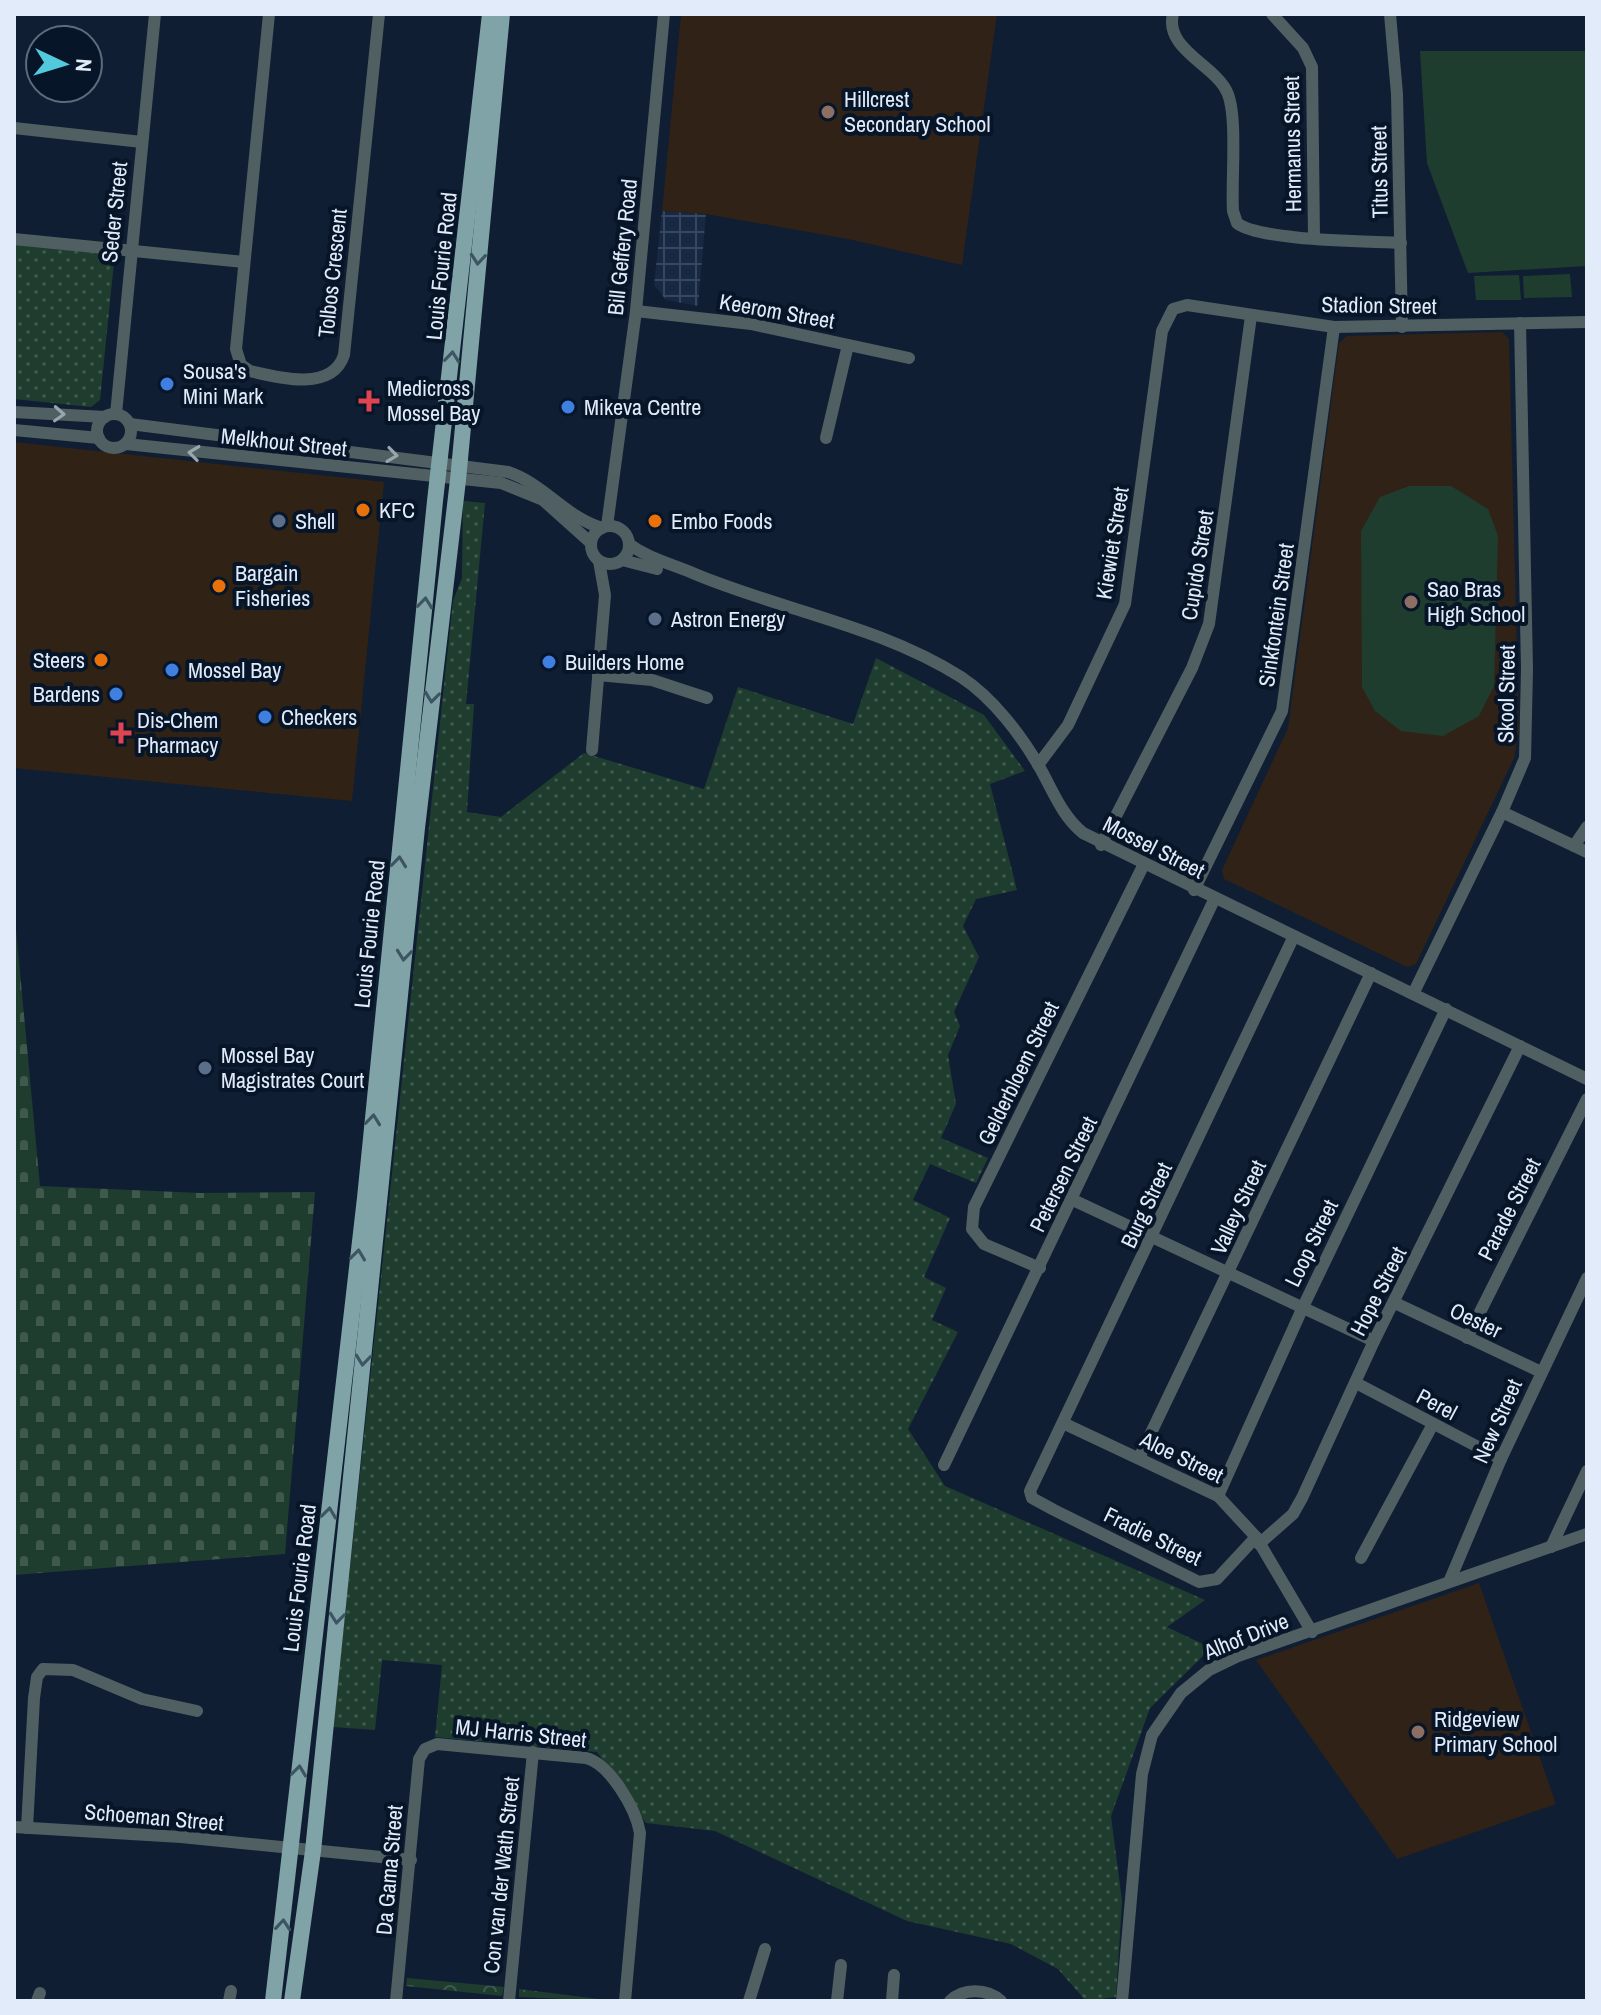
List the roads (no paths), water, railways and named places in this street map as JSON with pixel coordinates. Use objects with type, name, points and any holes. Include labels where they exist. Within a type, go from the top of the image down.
[{"type":"main road","name":"Louis Fourie Road","points":[[273,2001],[365,1198],[490,14]]},
{"type":"main road","name":"Louis Fourie Road","points":[[292,2001],[313,1851],[414,860],[458,472],[502,14]]},
{"type":"street","name":"Seder Street","points":[[110,415],[155,14]]},
{"type":"street","name":"Tolbos Crescent","points":[[269,14],[236,349],[241,365],[267,375],[320,379],[333,373],[344,355],[379,14]]},
{"type":"street","name":"Bill Geffery Road","points":[[609,527],[636,311],[664,14]]},
{"type":"street","points":[[1173,14],[1171,25],[1176,37],[1227,91],[1231,116],[1233,211],[1237,223],[1252,230],[1314,238],[1401,243]]},
{"type":"street","name":"Hermanus Street","points":[[1272,14],[1303,48],[1312,67],[1314,238]]},
{"type":"street","name":"Titus Street","points":[[1392,15],[1402,327]]},
{"type":"street","points":[[14,128],[142,142]]},
{"type":"street","points":[[14,239],[244,262]]},
{"type":"street","name":"Stadion Street","points":[[1173,309],[1187,305],[1334,327],[1587,322]]},
{"type":"street","name":"Kiewiet Street","points":[[1038,765],[1068,725],[1125,604],[1162,331],[1173,309]]},
{"type":"street","name":"Keerom Street","points":[[636,311],[751,324],[909,358]]},
{"type":"street","name":"Cupido Street","points":[[1101,845],[1192,668],[1209,624],[1251,316]]},
{"type":"street","name":"Skool Street","points":[[1414,992],[1523,764],[1527,728],[1520,323]]},
{"type":"street","name":"Sinkfontein Street","points":[[1194,890],[1282,711],[1334,327]]},
{"type":"street","points":[[826,438],[848,345]]},
{"type":"street","points":[[14,412],[110,415],[130,424],[131,436],[126,444],[112,448],[99,438],[14,430]]},
{"type":"street","points":[[99,438],[98,426],[110,415]]},
{"type":"street","name":"Melkhout Street","points":[[130,424],[440,471]]},
{"type":"street","name":"Melkhout Street","points":[[126,444],[440,471]]},
{"type":"street","points":[[440,471],[519,476],[544,489],[580,521],[609,527],[647,556],[710,583]]},
{"type":"street","points":[[458,472],[538,496],[591,543],[599,561],[605,595],[592,750]]},
{"type":"street","points":[[591,543],[609,527]]},
{"type":"street","points":[[605,595],[629,544]]},
{"type":"street","points":[[599,561],[619,562],[710,583]]},
{"type":"street","name":"Mossel Street","points":[[710,583],[901,647],[958,675],[975,686],[998,711],[1038,765],[1073,825],[1101,845],[1293,938],[1414,992],[1584,1077]]},
{"type":"street","points":[[598,675],[652,680],[707,698]]},
{"type":"street","points":[[1502,812],[1587,852]]},
{"type":"street","points":[[1574,846],[1587,827]]},
{"type":"street","name":"Gelderbloem Street","points":[[1040,1268],[984,1244],[972,1229],[974,1207],[1143,866]]},
{"type":"street","name":"Petersen Street","points":[[944,1465],[1214,900]]},
{"type":"street","name":"Burg Street","points":[[1031,1488],[1065,1424],[1293,938]]},
{"type":"street","name":"Valley Street","points":[[1139,1458],[1371,973]]},
{"type":"street","name":"Loop Street","points":[[1218,1496],[1303,1307],[1446,1009]]},
{"type":"street","name":"Hope Street","points":[[1258,1541],[1293,1514],[1302,1498],[1374,1341],[1520,1046]]},
{"type":"street","points":[[1584,1077],[1587,1061]]},
{"type":"street","name":"Parade Street","points":[[1467,1338],[1587,1099]]},
{"type":"street","points":[[1073,1200],[1374,1341]]},
{"type":"street","name":"New Street","points":[[1449,1582],[1501,1459],[1587,1278]]},
{"type":"street","name":"Oester","points":[[1395,1303],[1541,1372]]},
{"type":"street","name":"Perel","points":[[1356,1383],[1501,1459]]},
{"type":"street","name":"Aloe Street","points":[[1065,1424],[1218,1496],[1258,1541],[1312,1632]]},
{"type":"street","points":[[1361,1558],[1433,1424]]},
{"type":"street","points":[[1551,1547],[1587,1471]]},
{"type":"street","name":"Fradie Street","points":[[1031,1488],[1032,1498],[1199,1582],[1217,1579],[1258,1541]]},
{"type":"street","name":"Alhof Drive","points":[[1122,2001],[1142,1774],[1152,1735],[1181,1693],[1209,1670],[1238,1656],[1587,1534]]},
{"type":"street","points":[[21,1828],[34,1698],[37,1677],[43,1669],[73,1670],[142,1699],[197,1711]]},
{"type":"street","name":"MJ Harris Street","points":[[429,1747],[450,1745],[533,1752],[598,1762],[638,1821],[625,2001]]},
{"type":"street","name":"Da Gama Street","points":[[396,2001],[419,1759],[429,1747]]},
{"type":"street","name":"Con van der Wath Street","points":[[509,2001],[533,1752]]},
{"type":"street","name":"Schoeman Street","points":[[21,1828],[181,1837],[411,1860]]},
{"type":"street","points":[[749,2001],[765,1949]]},
{"type":"street","points":[[837,2001],[841,1965]]},
{"type":"street","points":[[892,2001],[894,1975]]},
{"type":"street","points":[[950,2001],[962,1992],[976,1991],[1001,2001]]},
{"type":"place","name":"Hillcrest Secondary School","points":[[828,112]]},
{"type":"place","name":"Sousa's Mini Mark","points":[[167,384]]},
{"type":"place","name":"Medicross Mossel Bay","points":[[369,401]]},
{"type":"place","name":"Mikeva Centre","points":[[568,407]]},
{"type":"place","name":"KFC","points":[[363,510]]},
{"type":"place","name":"Shell","points":[[279,521]]},
{"type":"place","name":"Embo Foods","points":[[655,521]]},
{"type":"place","name":"Bargain Fisheries","points":[[219,586]]},
{"type":"place","name":"Sao Bras High School","points":[[1411,602]]},
{"type":"place","name":"Astron Energy","points":[[655,619]]},
{"type":"place","name":"Steers","points":[[101,660]]},
{"type":"place","name":"Builders Home","points":[[549,662]]},
{"type":"place","name":"Mossel Bay","points":[[172,670]]},
{"type":"place","name":"Bardens","points":[[116,694]]},
{"type":"place","name":"Checkers","points":[[265,717]]},
{"type":"place","name":"Dis-Chem Pharmacy","points":[[121,733]]},
{"type":"place","name":"Mossel Bay Magistrates Court","points":[[205,1068]]},
{"type":"place","name":"Ridgeview Primary School","points":[[1418,1732]]}]
